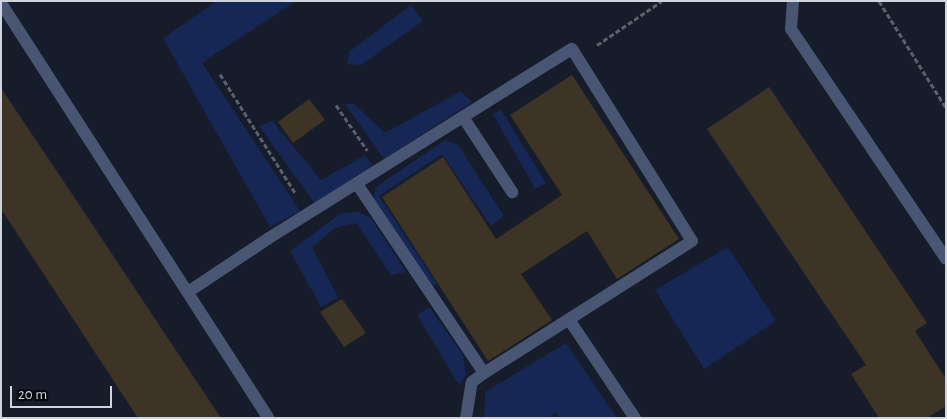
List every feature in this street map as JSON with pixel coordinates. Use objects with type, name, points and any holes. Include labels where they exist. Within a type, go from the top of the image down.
[{"type":"lane","points":[[793,1],[791,29],[946,259]]},
{"type":"lane","points":[[1,3],[268,418]]},
{"type":"lane","points":[[188,292],[380,168],[572,49],[692,241],[570,321],[472,382],[466,418]]},
{"type":"lane","points":[[463,117],[512,192]]},
{"type":"lane","points":[[357,184],[484,373]]},
{"type":"lane","points":[[570,321],[636,418]]},
{"type":"path","points":[[577,58],[662,1]]},
{"type":"path","points":[[879,1],[946,108]]},
{"type":"path","points":[[220,74],[309,213]]},
{"type":"path","points":[[336,105],[380,168]]},
{"type":"shaded area","points":[[217,1],[296,1],[202,63],[300,211],[270,227],[163,38]]},
{"type":"shaded area","points":[[411,5],[423,21],[361,65],[347,64],[349,52]]},
{"type":"shaded area","points":[[461,91],[472,102],[384,159],[345,104],[354,104],[385,133]]},
{"type":"shaded area","points":[[501,110],[546,183],[535,189],[493,114]]},
{"type":"shaded area","points":[[272,121],[321,180],[365,155],[373,167],[315,204],[259,126]]},
{"type":"shaded area","points":[[445,140],[458,145],[504,216],[491,226],[442,154],[379,196],[437,284],[433,287],[373,198],[376,187]]},
{"type":"shaded area","points":[[359,212],[371,218],[406,272],[391,275],[356,223],[335,228],[312,247],[338,297],[321,307],[290,251],[341,213]]},
{"type":"shaded area","points":[[728,247],[776,321],[704,369],[655,290]]},
{"type":"shaded area","points":[[429,307],[463,355],[466,375],[459,385],[417,315]]},
{"type":"shaded area","points":[[566,343],[617,418],[560,418],[555,413],[549,418],[484,418],[485,392]]},
{"type":"building","points":[[572,75],[679,239],[617,279],[587,231],[521,274],[552,320],[488,361],[382,197],[443,157],[496,239],[562,195],[510,115]]},
{"type":"building","points":[[769,87],[927,323],[915,331],[946,379],[946,406],[927,418],[879,418],[851,374],[866,365],[707,129]]},
{"type":"building","points":[[1,88],[221,418],[138,418],[1,209]]},
{"type":"building","points":[[309,99],[325,120],[293,143],[278,122]]},
{"type":"building","points":[[342,299],[366,333],[344,347],[320,312]]}]
